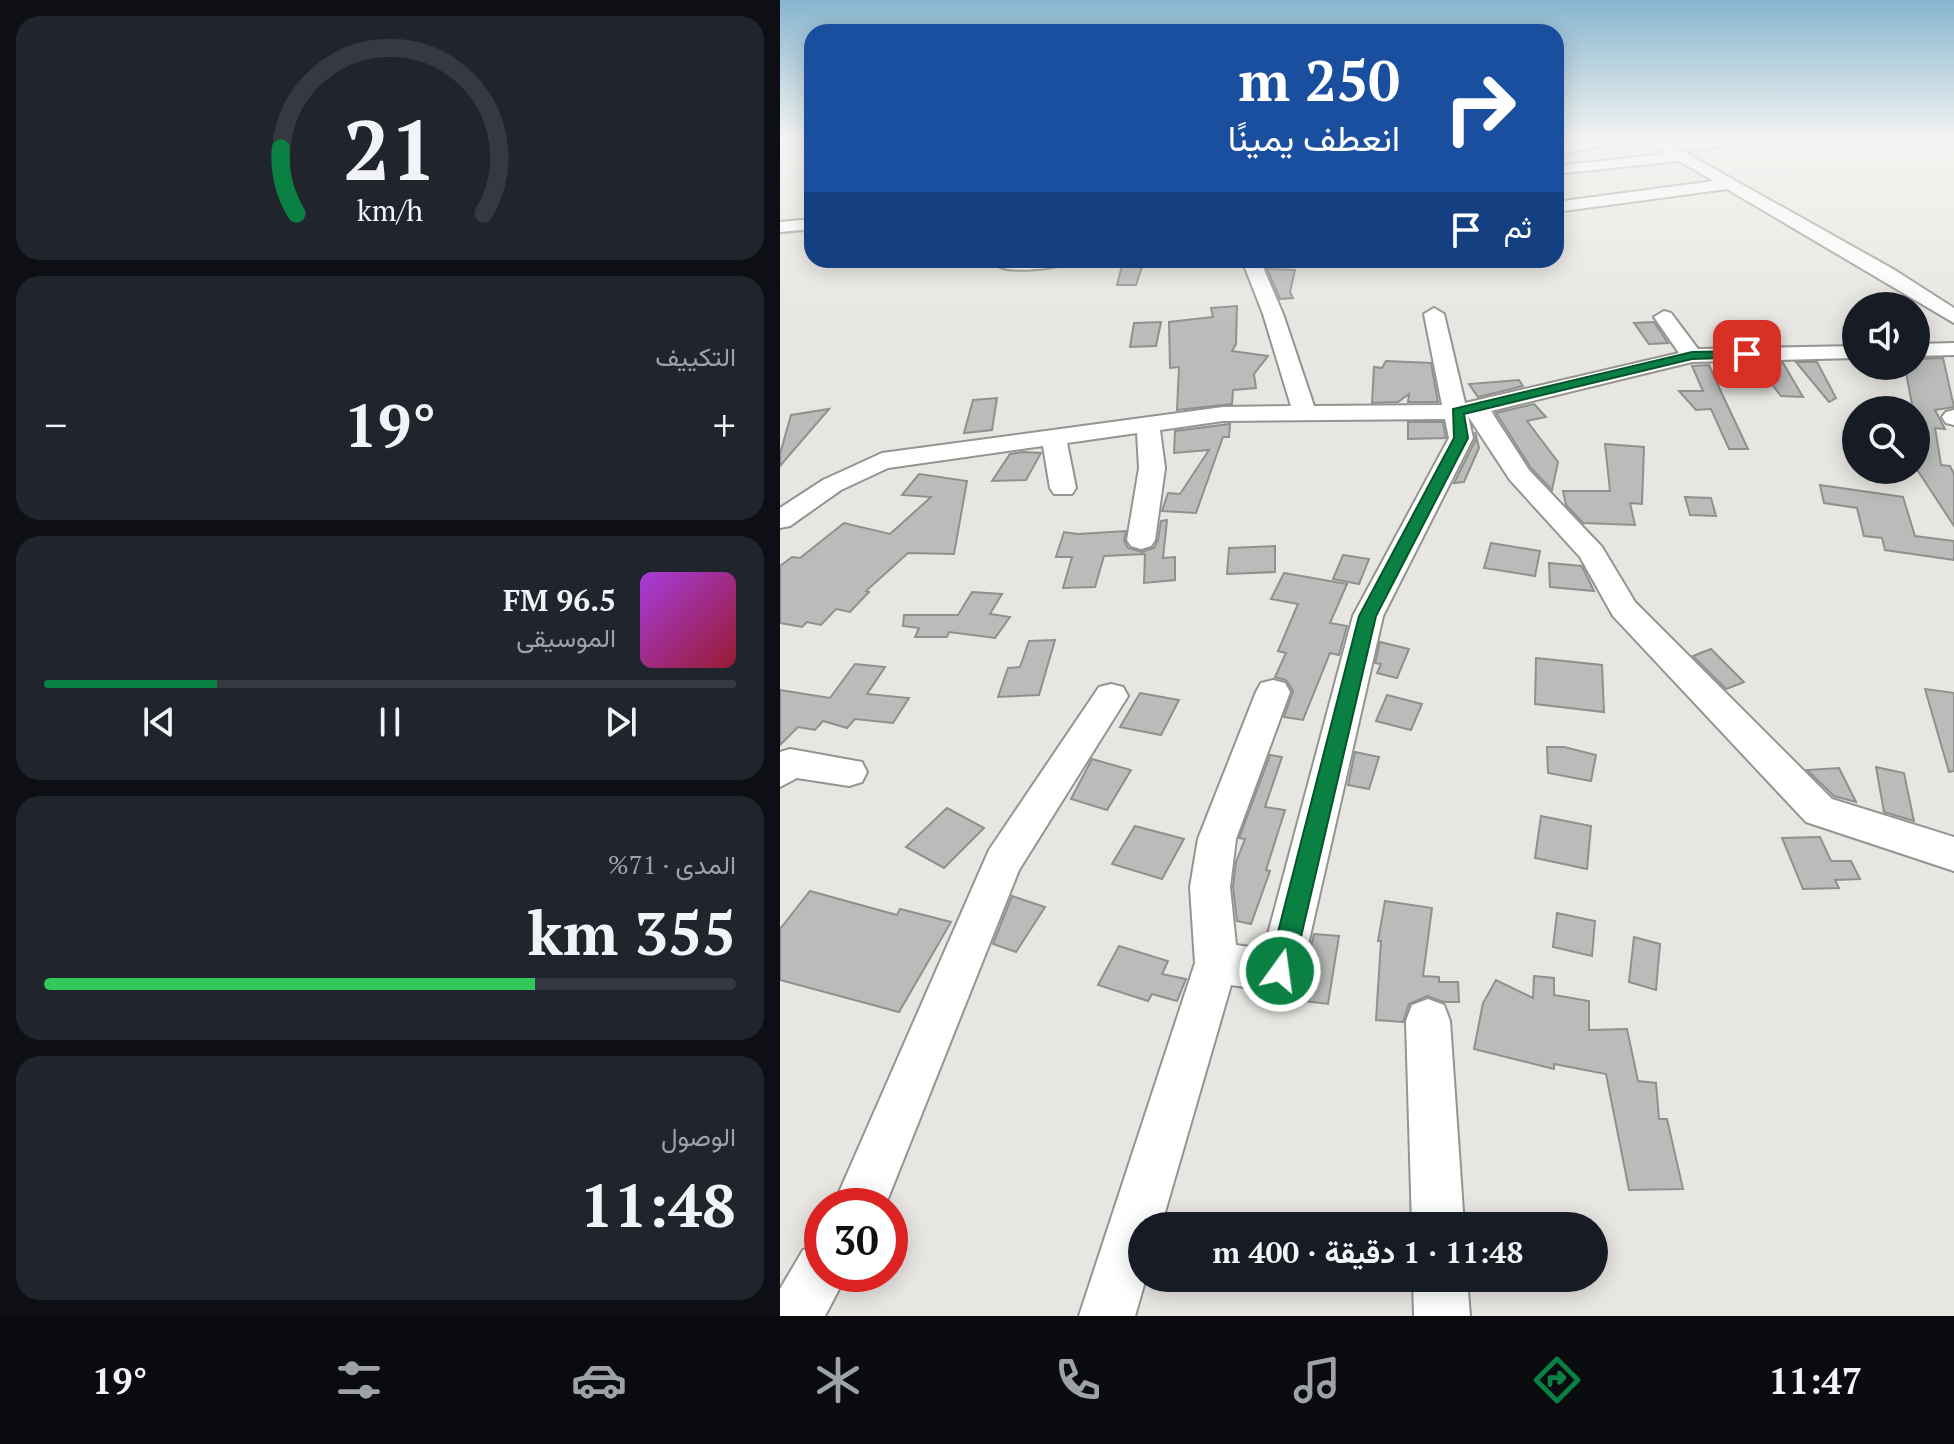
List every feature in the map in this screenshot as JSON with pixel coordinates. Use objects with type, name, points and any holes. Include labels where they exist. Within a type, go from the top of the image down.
[{"type":"street","points":[[1564,206],[1606,200]]},
{"type":"street","points":[[1758,200],[1931,300],[1954,317]]},
{"type":"street","points":[[780,227],[804,225]]},
{"type":"street","points":[[1254,268],[1273,314],[1305,413]]},
{"type":"street","points":[[1931,300],[1954,298]]},
{"type":"street","points":[[1434,314],[1467,411],[1519,475],[1592,553],[1624,609],[1819,811],[1954,854]]},
{"type":"street","points":[[1664,317],[1692,356]]},
{"type":"street","points":[[1930,350],[1954,349]]},
{"type":"street","points":[[780,520],[794,514],[832,485],[882,461],[1223,414],[1467,411],[1692,356],[1842,352]]},
{"type":"street","points":[[1216,963],[1280,971],[1368,616],[1461,438],[1467,411]]},
{"type":"street","points":[[1141,540],[1152,468],[1148,424]]},
{"type":"street","points":[[1054,437],[1063,488]]},
{"type":"street","points":[[1107,1316],[1216,963],[1210,887],[1217,839],[1273,692]]},
{"type":"street","points":[[867,1188],[1003,862],[1111,696]]},
{"type":"street","points":[[780,773],[790,763],[849,772]]},
{"type":"street","points":[[1428,1021],[1437,1212]]},
{"type":"street","points":[[795,1316],[809,1292]]},
{"type":"street","points":[[1441,1292],[1442,1316]]},
{"type":"building","points":[[1121,268],[1142,268],[1136,285],[1117,285]]},
{"type":"building","points":[[1267,269],[1295,270],[1290,292],[1293,298],[1280,299]]},
{"type":"building","points":[[1237,306],[1236,344],[1232,351],[1268,356],[1254,374],[1256,388],[1233,390],[1232,404],[1177,410],[1179,367],[1170,368],[1169,322],[1213,317],[1211,308]]},
{"type":"building","points":[[1161,322],[1156,346],[1130,347],[1134,323]]},
{"type":"building","points":[[1654,322],[1668,343],[1649,344],[1634,323]]},
{"type":"building","points":[[1930,358],[1943,358],[1954,407],[1935,410],[1945,429],[1935,428],[1941,465],[1950,466],[1954,474],[1954,526],[1926,484],[1930,484],[1930,396],[1910,396],[1907,380],[1930,380]]},
{"type":"building","points":[[1386,361],[1431,363],[1438,402],[1408,402],[1409,394],[1398,402],[1372,403],[1374,367],[1382,368]]},
{"type":"building","points":[[1796,362],[1817,362],[1836,398],[1829,402]]},
{"type":"building","points":[[1783,363],[1803,397],[1781,396],[1756,364]]},
{"type":"building","points":[[1709,365],[1748,449],[1729,449],[1711,409],[1696,410],[1679,391],[1703,391],[1692,366]]},
{"type":"building","points":[[1519,380],[1523,386],[1478,397],[1469,384]]},
{"type":"building","points":[[997,398],[992,430],[964,433],[973,400]]},
{"type":"building","points":[[1534,404],[1546,417],[1527,421],[1558,462],[1552,490],[1531,468],[1496,413]]},
{"type":"building","points":[[829,409],[780,466],[780,454],[791,415]]},
{"type":"building","points":[[1408,422],[1443,422],[1446,438],[1408,439]]},
{"type":"building","points":[[1230,424],[1229,437],[1223,437],[1196,513],[1162,511],[1168,493],[1180,494],[1209,450],[1174,453],[1175,431]]},
{"type":"building","points":[[1475,432],[1479,448],[1464,482],[1454,483],[1476,439]]},
{"type":"building","points":[[1605,444],[1644,447],[1642,504],[1630,503],[1635,525],[1583,523],[1566,505],[1563,491],[1610,491]]},
{"type":"building","points":[[1041,453],[1026,480],[992,481],[1010,454]]},
{"type":"building","points":[[919,474],[967,481],[954,554],[908,553],[866,591],[869,592],[850,612],[836,609],[821,625],[807,622],[802,627],[780,623],[780,566],[792,557],[800,558],[844,523],[890,534],[931,497],[902,495]]},
{"type":"building","points":[[1820,485],[1903,497],[1915,536],[1954,541],[1954,560],[1885,550],[1882,538],[1864,536],[1857,508],[1824,503]]},
{"type":"building","points":[[1685,497],[1711,498],[1716,516],[1690,515]]},
{"type":"building","points":[[1167,520],[1163,558],[1175,557],[1175,580],[1144,583],[1145,554],[1104,556],[1095,587],[1063,588],[1072,557],[1056,557],[1064,532],[1126,531],[1124,540],[1128,548],[1142,552],[1154,548],[1161,521]]},
{"type":"building","points":[[1491,543],[1540,551],[1535,576],[1484,568]]},
{"type":"building","points":[[1275,546],[1275,572],[1227,574],[1229,548]]},
{"type":"building","points":[[1343,555],[1369,559],[1359,584],[1333,579]]},
{"type":"building","points":[[1549,563],[1582,566],[1594,591],[1550,587]]},
{"type":"building","points":[[1284,573],[1347,584],[1330,623],[1347,626],[1339,655],[1330,653],[1303,720],[1284,717],[1293,691],[1286,680],[1275,677],[1286,653],[1278,651],[1298,604],[1271,599]]},
{"type":"building","points":[[972,592],[1002,594],[990,614],[1010,617],[995,638],[949,632],[947,637],[915,637],[919,628],[903,626],[904,615],[958,615]]},
{"type":"building","points":[[1055,640],[1039,695],[998,697],[1008,668],[1020,667],[1029,641]]},
{"type":"building","points":[[1380,642],[1409,649],[1397,678],[1377,673],[1381,664],[1375,663]]},
{"type":"building","points":[[1711,649],[1744,682],[1726,689],[1693,656]]},
{"type":"building","points":[[1536,658],[1602,665],[1604,712],[1535,704]]},
{"type":"building","points":[[855,664],[885,667],[867,694],[909,698],[893,723],[855,719],[847,728],[823,721],[815,730],[798,727],[780,745],[780,690],[830,698]]},
{"type":"building","points":[[1925,689],[1954,693],[1954,771],[1949,772]]},
{"type":"building","points":[[1140,693],[1179,700],[1161,735],[1120,727]]},
{"type":"building","points":[[1387,695],[1422,704],[1411,730],[1376,721]]},
{"type":"building","points":[[1547,747],[1564,747],[1596,755],[1591,781],[1548,773]]},
{"type":"building","points":[[1355,752],[1379,757],[1369,789],[1348,785]]},
{"type":"building","points":[[1270,755],[1282,757],[1265,807],[1285,810],[1266,870],[1270,871],[1251,924],[1237,921],[1233,887],[1236,862],[1245,839],[1239,838]]},
{"type":"building","points":[[1092,759],[1131,770],[1107,810],[1071,799]]},
{"type":"building","points":[[1876,767],[1904,773],[1914,821],[1884,812]]},
{"type":"building","points":[[1839,768],[1856,802],[1834,796],[1807,770]]},
{"type":"building","points":[[947,808],[984,828],[944,868],[906,847]]},
{"type":"building","points":[[1541,816],[1591,826],[1587,869],[1535,858]]},
{"type":"building","points":[[1135,826],[1184,839],[1162,879],[1112,864]]},
{"type":"building","points":[[1820,837],[1831,861],[1851,861],[1860,879],[1835,880],[1839,888],[1803,889],[1782,838]]},
{"type":"building","points":[[810,891],[897,915],[900,909],[951,922],[899,1012],[780,980],[780,929]]},
{"type":"building","points":[[1012,896],[1045,907],[1016,952],[993,944]]},
{"type":"building","points":[[1385,901],[1432,908],[1423,976],[1439,977],[1439,982],[1458,982],[1459,1002],[1444,1002],[1427,996],[1409,1004],[1403,1022],[1376,1020],[1381,941],[1378,941]]},
{"type":"building","points":[[1557,913],[1595,921],[1592,956],[1553,947]]},
{"type":"building","points":[[1314,934],[1339,936],[1328,1004],[1279,998],[1298,986],[1305,972]]},
{"type":"building","points":[[1634,937],[1660,944],[1656,990],[1629,982]]},
{"type":"building","points":[[1119,946],[1168,961],[1162,974],[1186,979],[1177,1001],[1152,994],[1148,1001],[1098,985]]},
{"type":"building","points":[[1534,976],[1554,978],[1554,995],[1589,1001],[1589,1030],[1627,1029],[1638,1081],[1656,1083],[1659,1119],[1667,1119],[1683,1189],[1629,1190],[1606,1074],[1554,1064],[1554,1069],[1474,1049],[1483,1003],[1496,980],[1533,998]]},
{"type":"waterway","points":[[780,233],[804,231]]},
{"type":"route","points":[[1280,971],[1368,616],[1461,438],[1457,412],[1692,356],[1747,354]]}]
